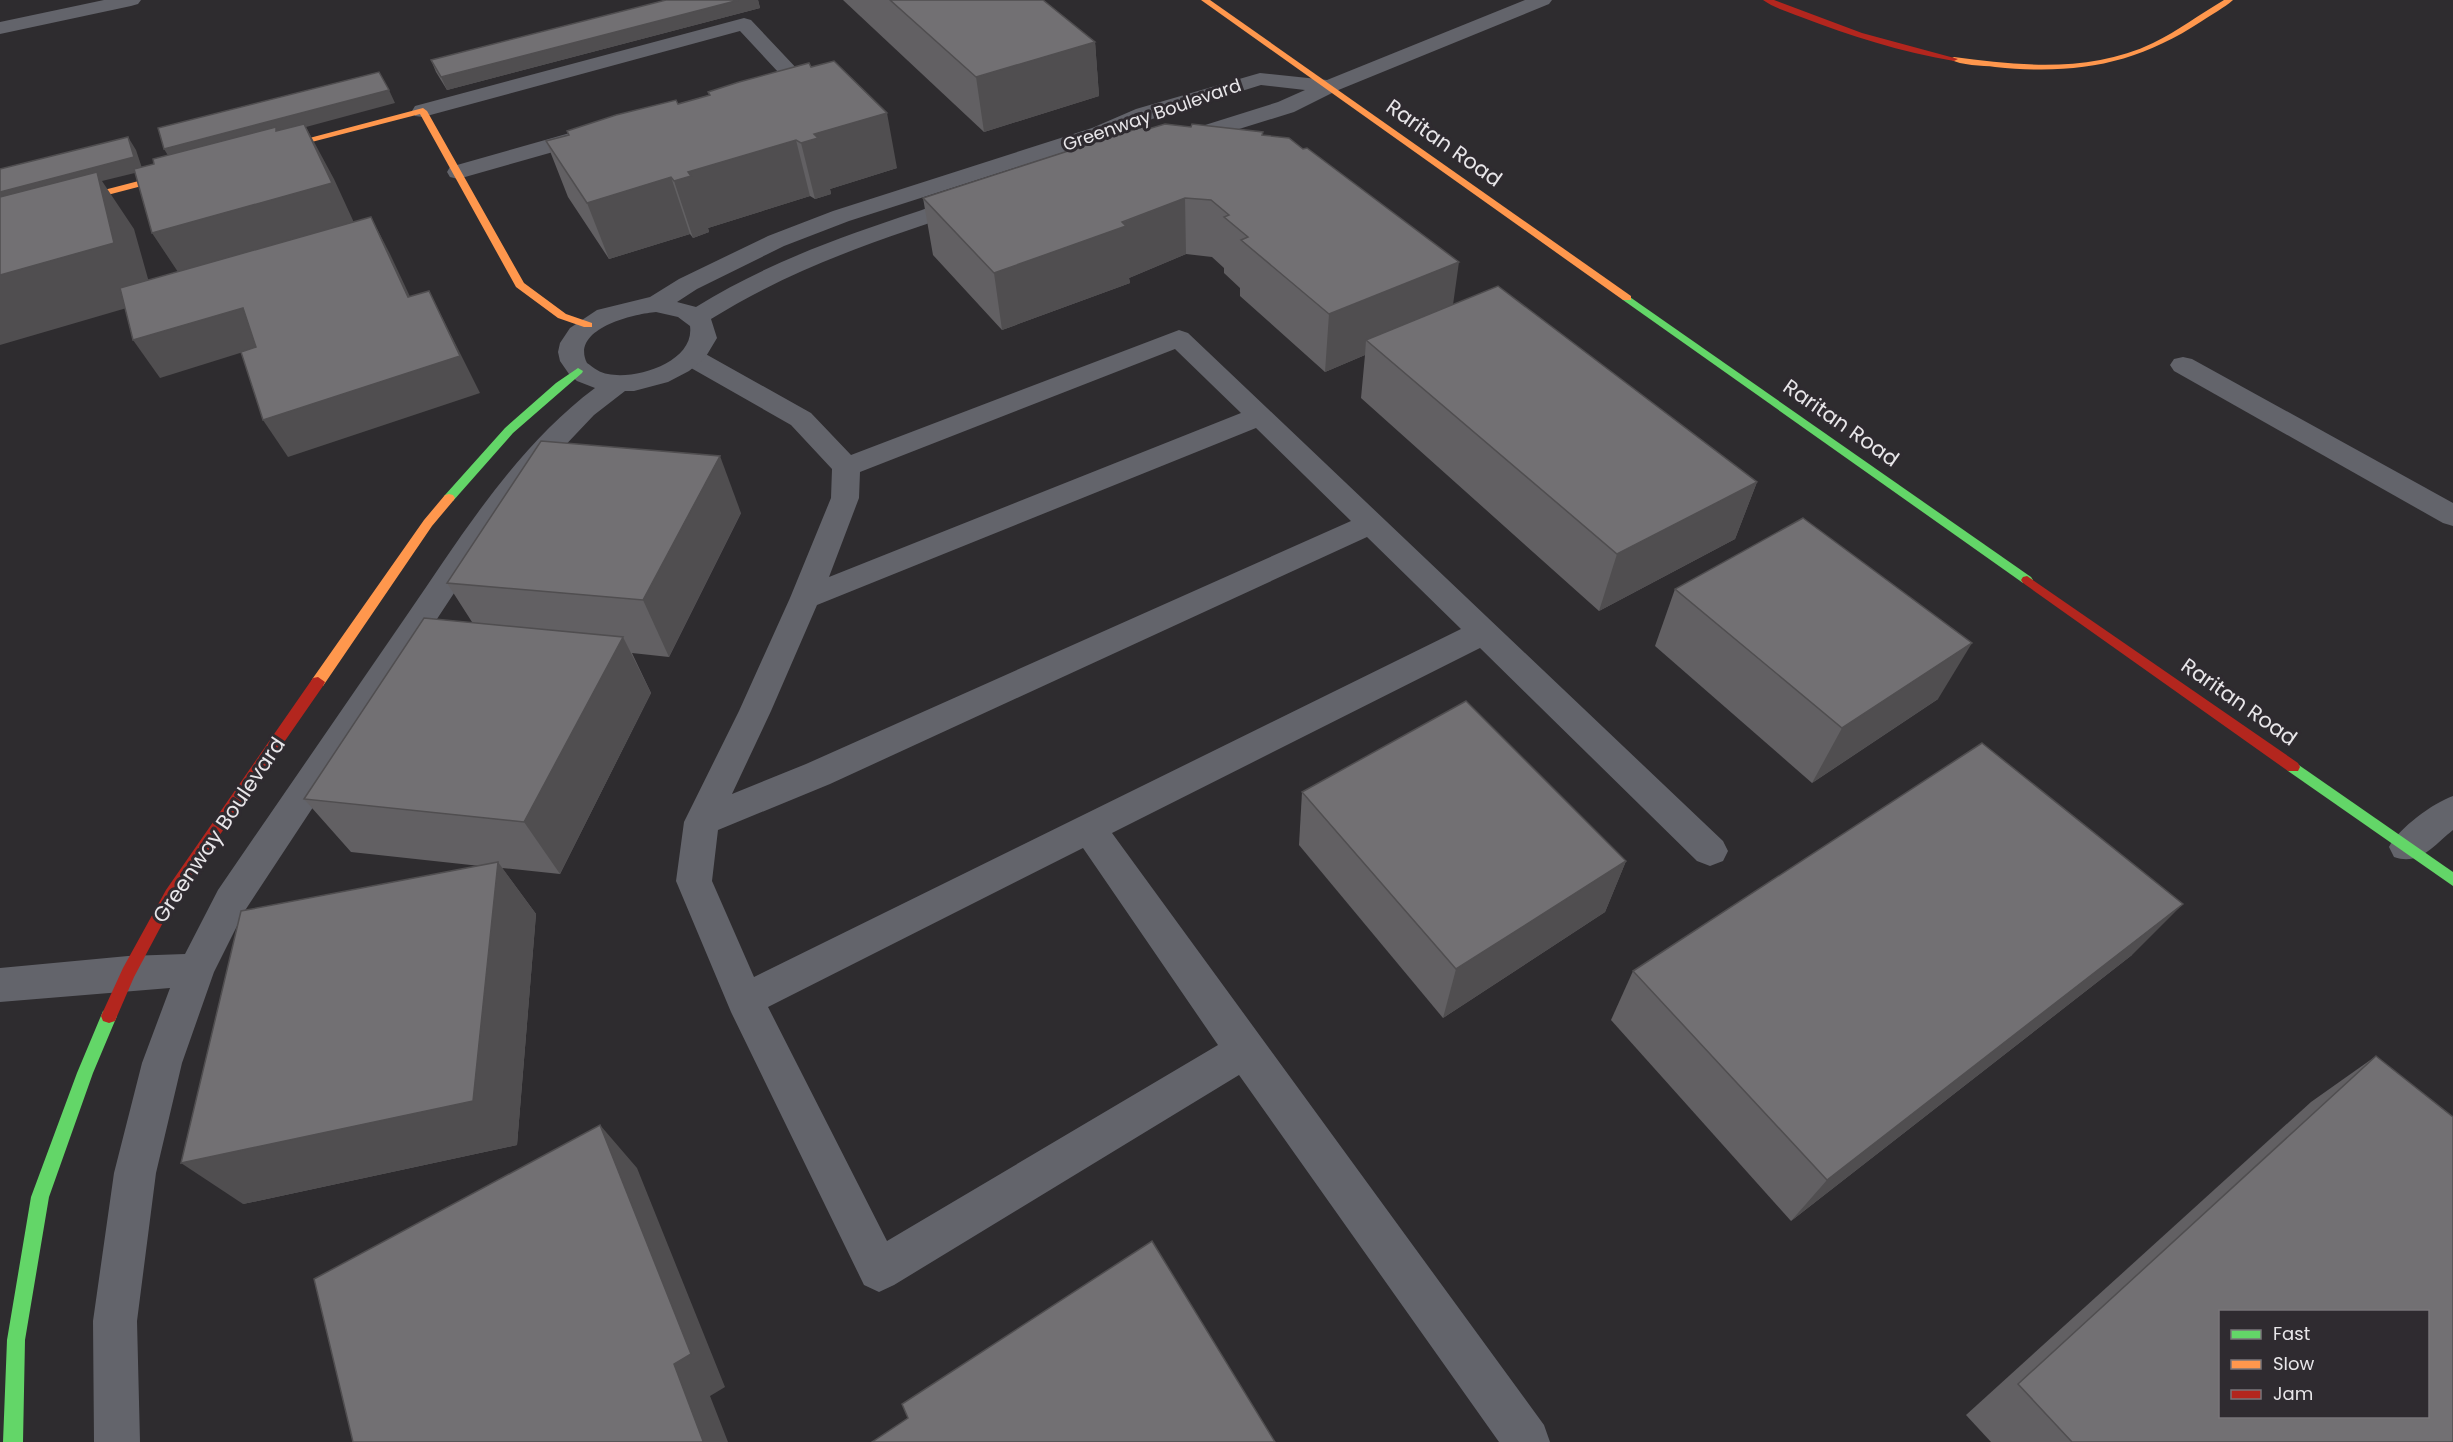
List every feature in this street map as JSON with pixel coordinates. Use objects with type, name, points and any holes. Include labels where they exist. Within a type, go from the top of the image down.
[{"type":"street","points":[[0,28],[131,0]]},
{"type":"street","name":"Raritan Road","points":[[1205,0],[2453,880]]},
{"type":"street","points":[[1329,87],[1542,0]]},
{"type":"street","points":[[1767,0],[1877,43],[1928,55],[2032,66],[2081,64],[2141,51],[2156,45],[2229,0]]},
{"type":"street","points":[[251,155],[744,24],[793,76],[737,92]]},
{"type":"street","name":"Greenway Boulevard","points":[[656,304],[688,284],[757,251],[841,216],[1100,133],[1144,114],[1260,79],[1329,87]]},
{"type":"street","name":"Greenway Boulevard","points":[[1161,146],[1286,107],[1329,87]]},
{"type":"street","points":[[423,111],[520,285],[562,315],[588,325]]},
{"type":"street","points":[[458,172],[615,127]]},
{"type":"street","points":[[1100,133],[1118,148]]},
{"type":"street","points":[[0,220],[194,170]]},
{"type":"street","points":[[697,317],[719,302],[797,263],[862,238],[993,195]]},
{"type":"street","points":[[656,304],[676,307],[697,317],[704,326],[705,336],[701,347],[693,358],[678,369],[659,377],[617,384],[588,378],[578,371],[571,361],[571,349],[577,337],[588,325],[623,309],[656,304]]},
{"type":"street","points":[[846,467],[1179,338],[1710,851]]},
{"type":"street","points":[[693,358],[801,419],[846,467],[845,498],[805,598],[755,711],[701,822],[694,881],[745,1000],[879,1270],[1245,1050]]},
{"type":"street","points":[[2183,365],[2453,516]]},
{"type":"street","name":"Greenway Boulevard","points":[[13,1442],[16,1340],[40,1197],[85,1073],[128,973],[171,894],[428,523],[482,457],[544,397],[578,371]]},
{"type":"street","points":[[117,1442],[115,1321],[135,1173],[162,1063],[196,970],[231,901],[479,533],[529,466],[584,409],[617,384]]},
{"type":"street","points":[[805,598],[1260,416]]},
{"type":"street","points":[[701,822],[818,774],[1371,524]]},
{"type":"street","points":[[745,1000],[1483,632]]},
{"type":"street","points":[[2408,847],[2453,810]]},
{"type":"street","points":[[1089,829],[1527,1442]]},
{"type":"street","points":[[0,985],[128,973],[196,970]]},
{"type":"building","points":[[666,0],[739,0],[441,77],[431,60]]},
{"type":"building","points":[[890,0],[1043,0],[1095,42],[976,77]]},
{"type":"building","points":[[834,61],[887,113],[814,134],[818,138],[801,143],[796,140],[688,172],[691,176],[674,181],[671,177],[587,203],[546,141],[569,135],[567,131],[616,115],[676,100],[678,104],[710,95],[708,92],[739,82],[809,63],[811,67]]},
{"type":"building","points":[[379,72],[389,90],[164,149],[158,128]]},
{"type":"building","points":[[304,124],[332,183],[152,233],[134,169],[154,164],[153,159],[276,127],[276,131]]},
{"type":"building","points":[[1165,124],[1191,127],[1192,124],[1263,132],[1262,135],[1289,138],[1303,149],[1307,148],[1459,262],[1329,314],[1241,240],[1248,237],[1224,217],[1229,215],[1211,200],[1185,198],[1122,222],[1126,226],[994,273],[923,198],[1142,127],[1145,130]]},
{"type":"building","points":[[128,137],[134,157],[0,192],[0,169]]},
{"type":"building","points":[[97,172],[114,243],[0,275],[0,197]]},
{"type":"building","points":[[371,217],[408,297],[429,291],[460,356],[263,420],[241,352],[256,347],[243,308],[133,340],[120,288]]},
{"type":"building","points":[[1498,286],[1757,482],[1617,554],[1366,340]]},
{"type":"building","points":[[541,441],[720,456],[643,600],[447,583]]},
{"type":"building","points":[[1803,518],[1972,643],[1842,728],[1675,589]]},
{"type":"building","points":[[424,618],[623,637],[524,822],[304,799]]},
{"type":"building","points":[[1466,701],[1626,861],[1456,969],[1302,792]]},
{"type":"building","points":[[1982,743],[2183,904],[1827,1180],[1633,971]]},
{"type":"building","points":[[498,862],[473,1101],[181,1163],[241,911]]},
{"type":"building","points":[[2376,1056],[2453,1117],[2453,1442],[2072,1442],[2018,1384]]},
{"type":"building","points":[[600,1125],[691,1354],[674,1364],[703,1441],[353,1442],[314,1279]]},
{"type":"building","points":[[1152,1241],[1275,1442],[872,1442],[908,1418],[902,1404]]},
{"type":"traffic: fast","points":[[1627,298],[2027,580]]},
{"type":"traffic: fast","points":[[449,498],[509,431],[578,371]]},
{"type":"traffic: fast","points":[[2293,767],[2453,880]]},
{"type":"traffic: fast","points":[[13,1442],[16,1340],[40,1197],[85,1073],[109,1016]]},
{"type":"traffic: slow","points":[[1205,0],[1627,298]]},
{"type":"traffic: slow","points":[[1954,59],[2030,67],[2056,67],[2106,61],[2154,46],[2229,0]]},
{"type":"traffic: slow","points":[[269,150],[423,111],[520,285],[562,316],[588,325]]},
{"type":"traffic: slow","points":[[0,220],[181,173]]},
{"type":"traffic: slow","points":[[318,682],[428,523],[449,498]]},
{"type":"traffic: jam","points":[[1767,0],[1882,43],[1954,59]]},
{"type":"traffic: jam","points":[[2027,580],[2293,767]]},
{"type":"traffic: jam","points":[[109,1016],[128,973],[171,894],[318,682]]}]
